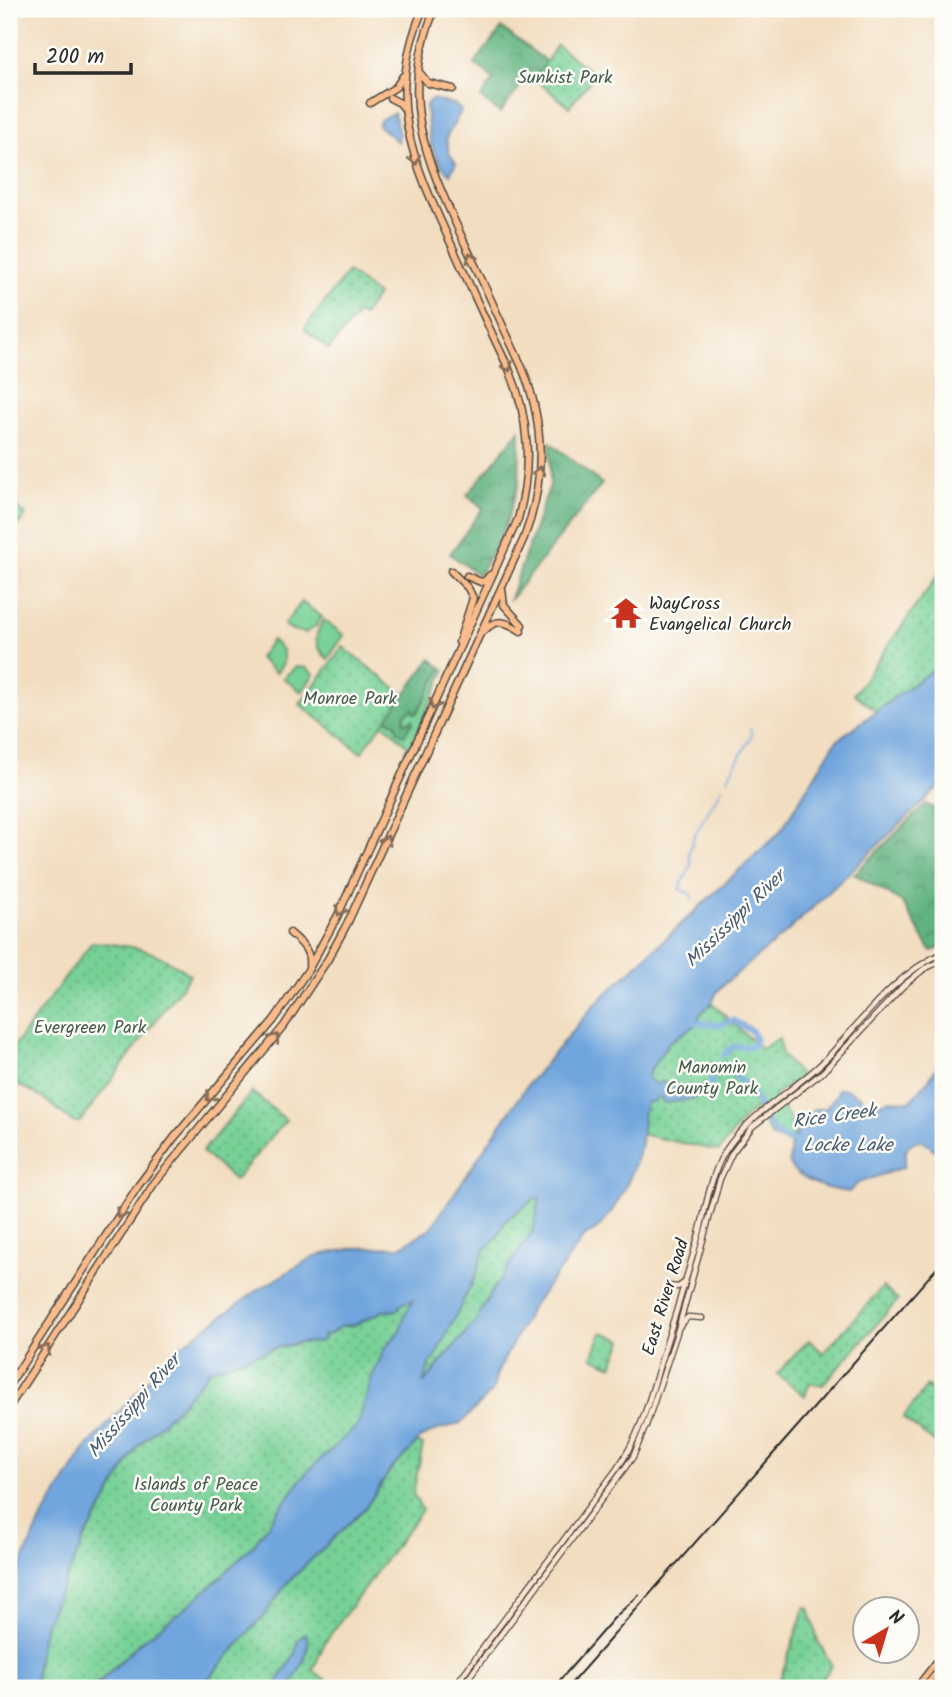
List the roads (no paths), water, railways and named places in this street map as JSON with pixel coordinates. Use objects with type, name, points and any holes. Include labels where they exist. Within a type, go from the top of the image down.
[{"type":"highway","points":[[370,103],[396,87],[400,81],[410,40],[423,9]]},
{"type":"highway","points":[[9,1406],[147,1193],[184,1145],[267,1049],[318,976],[348,922],[526,532],[536,498],[540,461],[537,415],[523,372],[430,167],[418,116],[419,65],[423,43],[435,9]]},
{"type":"highway","points":[[9,1385],[149,1170],[257,1042],[309,968],[337,917],[516,523],[524,496],[528,466],[527,435],[522,407],[509,369],[420,177],[410,144],[405,110],[406,72],[416,27]]},
{"type":"highway","points":[[419,65],[420,76],[425,82],[453,89]]},
{"type":"highway","points":[[390,98],[400,103],[405,110]]},
{"type":"highway","points":[[467,576],[478,582],[487,579],[516,523]]},
{"type":"highway","points":[[451,571],[468,588],[473,598],[452,666]]},
{"type":"highway","points":[[478,638],[490,625],[498,621],[522,628],[504,605],[502,594],[505,579]]},
{"type":"highway","points":[[290,933],[308,953],[309,968]]},
{"type":"main road","name":"East River Road","points":[[768,1110],[814,1071],[906,976],[921,964],[943,953]]},
{"type":"main road","name":"East River Road","points":[[453,1688],[628,1453],[642,1421],[719,1164],[733,1140],[761,1115],[822,1072],[908,982],[924,969],[943,960]]},
{"type":"main road","name":"East River Road","points":[[461,1688],[627,1466],[647,1423],[678,1329],[725,1167],[743,1137],[761,1115]]},
{"type":"main road","points":[[668,1286],[679,1287],[686,1279]]},
{"type":"main road","points":[[678,1329],[685,1318],[702,1318]]},
{"type":"main road","points":[[916,1688],[943,1653]]},
{"type":"main road","points":[[924,1688],[943,1664]]},
{"type":"water","points":[[431,99],[454,104],[461,111],[446,138],[449,153],[456,163],[450,174],[438,160],[431,142],[426,105]]},
{"type":"water","points":[[394,113],[398,142],[378,125],[381,119]]},
{"type":"water","name":"Mississippi River","points":[[943,662],[943,783],[787,932],[723,985],[712,1003],[700,1014],[697,1024],[669,1042],[649,1072],[648,1078],[655,1084],[665,1083],[675,1088],[693,1086],[703,1089],[704,1094],[701,1097],[674,1102],[664,1103],[661,1098],[646,1103],[639,1151],[619,1200],[603,1223],[585,1236],[531,1308],[497,1373],[493,1391],[461,1423],[420,1438],[391,1469],[366,1507],[287,1583],[266,1613],[200,1688],[100,1688],[101,1684],[95,1688],[87,1688],[100,1682],[138,1644],[218,1580],[254,1544],[306,1473],[358,1425],[372,1377],[385,1348],[400,1331],[413,1300],[401,1304],[398,1310],[383,1311],[354,1325],[341,1326],[330,1334],[323,1335],[324,1339],[319,1342],[298,1343],[272,1349],[210,1370],[180,1405],[137,1447],[84,1540],[47,1620],[40,1644],[34,1688],[9,1688],[9,1590],[43,1517],[84,1450],[176,1349],[258,1290],[315,1256],[355,1248],[400,1247],[431,1228],[528,1084],[594,1005],[780,832],[836,741]],"holes":[[[535,1198],[540,1198],[533,1230],[477,1319],[423,1384],[430,1363],[475,1277],[484,1251],[498,1236],[505,1221]]]},
{"type":"water","name":"Locke Lake","points":[[943,1055],[943,1171],[937,1152],[922,1140],[909,1145],[904,1167],[858,1183],[849,1192],[816,1184],[789,1165],[791,1142],[807,1117],[814,1109],[825,1109],[838,1089],[848,1090],[861,1097],[869,1106],[890,1100],[910,1101],[929,1080]]},
{"type":"water","points":[[306,1634],[308,1647],[296,1677],[288,1688],[274,1688],[295,1654],[298,1639]]},
{"type":"waterway","points":[[727,779],[749,741],[752,734],[750,729]]},
{"type":"waterway","points":[[693,899],[690,894],[679,889],[691,866],[689,853],[694,836],[722,788]]},
{"type":"waterway","name":"Rice Creek","points":[[690,1022],[719,1025],[733,1020],[752,1031],[756,1040],[752,1046],[732,1047],[724,1055]]},
{"type":"waterway","name":"Rice Creek","points":[[697,1094],[711,1093],[712,1070],[719,1064],[749,1090],[774,1131],[788,1140],[799,1142]]},
{"type":"railway","points":[[567,1688],[943,1261]]},
{"type":"railway","points":[[553,1688],[615,1617],[639,1595]]},
{"type":"place","name":"WayCross Evangelical Church","points":[[626,613]]},
{"type":"park label","name":"Sunkist Park","points":[[565,77]]},
{"type":"park label","name":"Monroe Park","points":[[350,698]]},
{"type":"park label","name":"Evergreen Park","points":[[90,1027]]},
{"type":"park label","name":"Manomin County Park","points":[[712,1077]]},
{"type":"park label","name":"Islands of Peace County Park","points":[[196,1494]]}]
